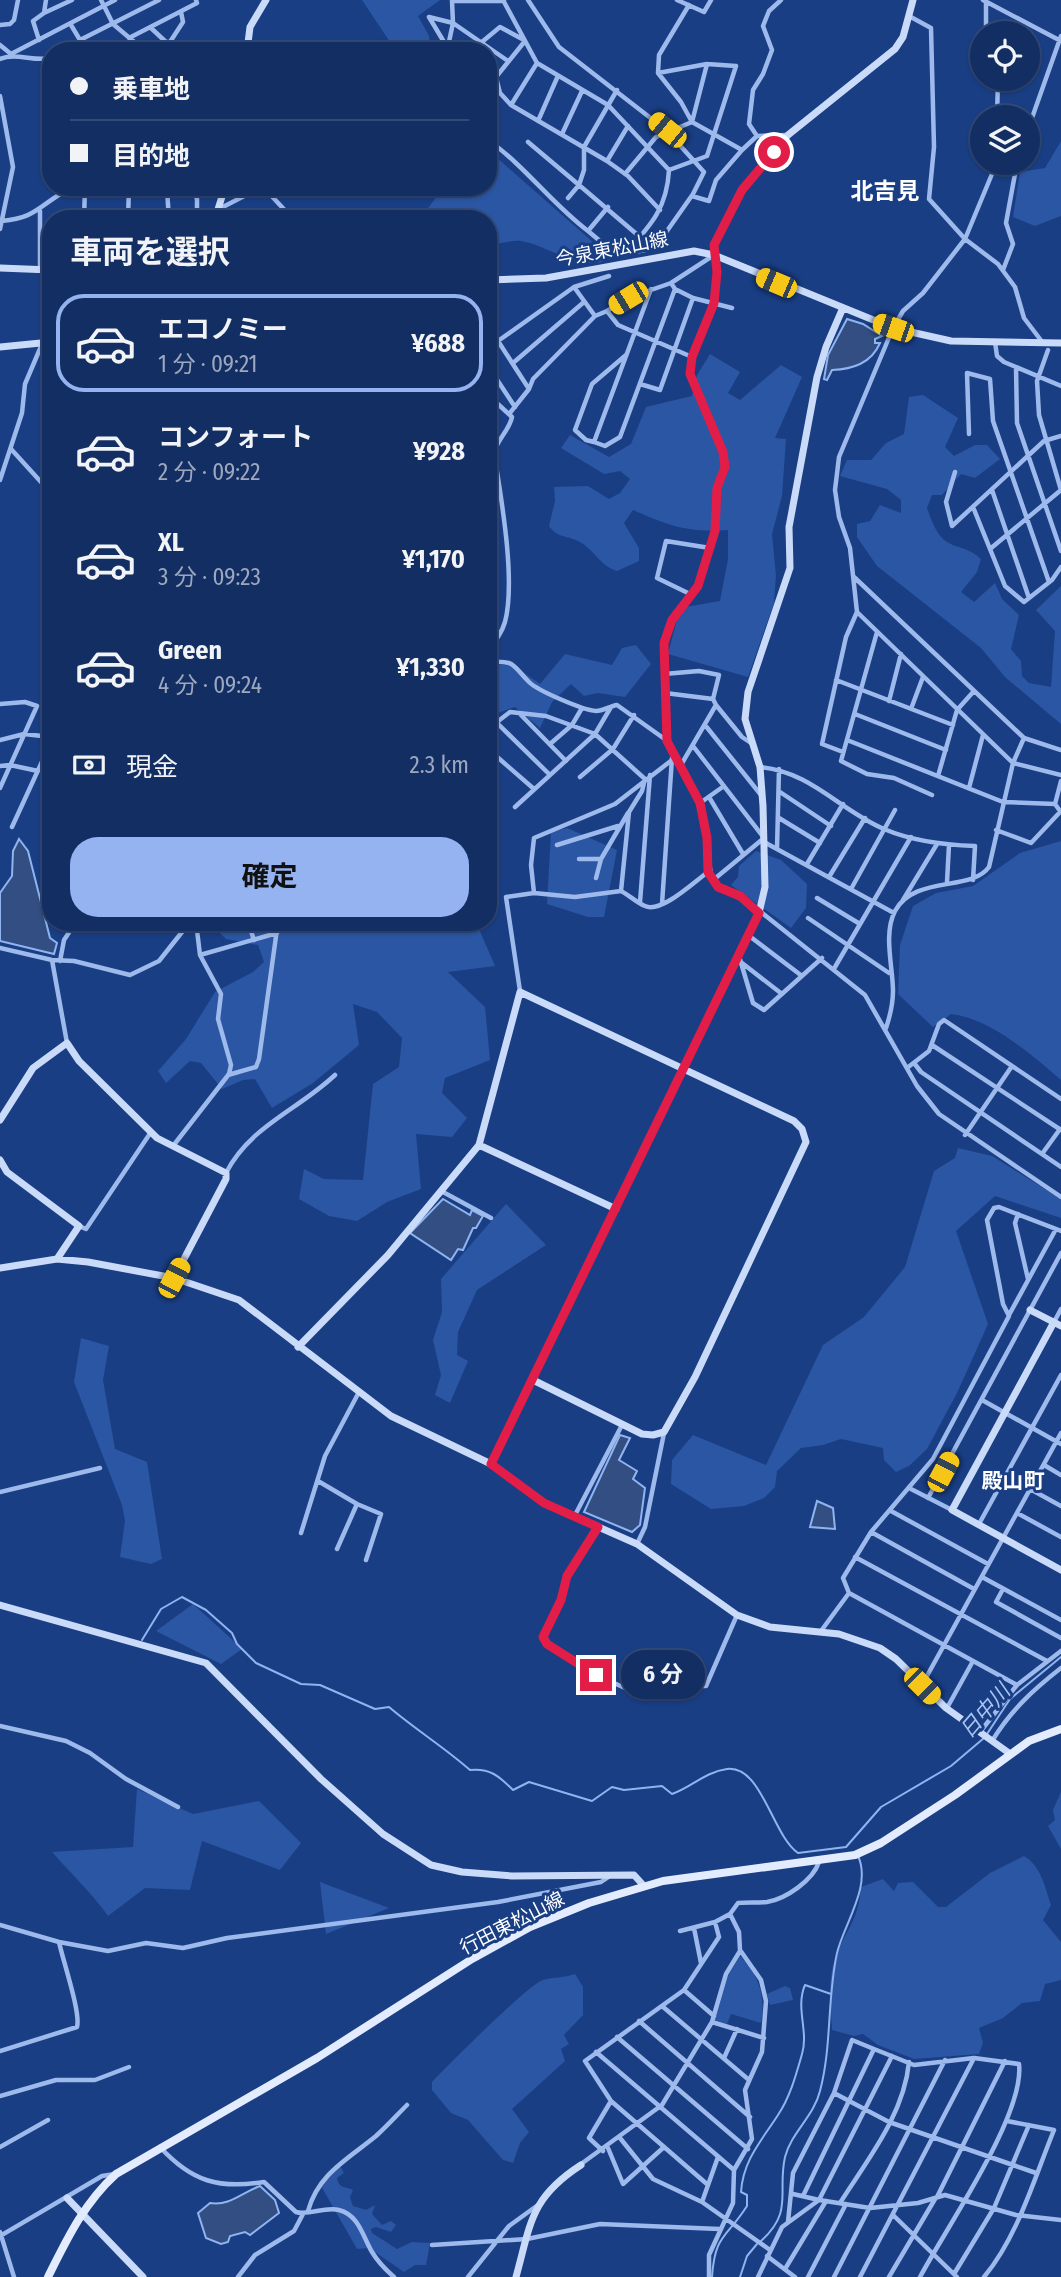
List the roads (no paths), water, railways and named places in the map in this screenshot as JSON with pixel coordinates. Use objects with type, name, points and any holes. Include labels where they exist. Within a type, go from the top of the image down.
[{"type":"main road","name":"行田東松山線","points":[[48,2277],[80,2215],[95,2194],[116,2174],[159,2146],[317,2058],[500,1942],[560,1914],[644,1886],[707,1874],[819,1862],[855,1855],[881,1843],[955,1795],[1009,1753],[1044,1733],[1061,1730]]},
{"type":"street","points":[[0,24],[10,24],[14,20],[18,0]]},
{"type":"street","points":[[44,13],[46,0]]},
{"type":"street","points":[[39,40],[33,21],[72,0]]},
{"type":"street","points":[[101,0],[113,24],[134,42]]},
{"type":"street","points":[[0,59],[71,25],[115,0]]},
{"type":"street","points":[[71,25],[80,40],[159,0]]},
{"type":"street","points":[[129,38],[197,3],[196,0]]},
{"type":"street","points":[[248,42],[250,27],[266,0]]},
{"type":"street","points":[[449,42],[453,23],[452,1],[503,0],[537,63],[558,78],[608,105],[669,170],[668,192],[660,210],[651,227],[625,254]]},
{"type":"street","points":[[497,148],[587,231],[612,251],[625,254],[655,248],[692,196],[704,172],[667,130],[559,47],[528,0]]},
{"type":"street","points":[[677,0],[704,12],[711,0]]},
{"type":"street","points":[[757,136],[749,124],[753,90],[763,74],[772,50],[763,26],[769,11],[780,0]]},
{"type":"street","points":[[662,904],[672,757],[667,741],[664,643],[667,629],[698,586],[715,531],[717,488],[725,461],[692,382],[692,357],[714,303],[717,272],[714,245],[742,190],[788,135],[895,50],[913,0]]},
{"type":"street","points":[[986,21],[985,1],[1060,38],[1036,105]]},
{"type":"street","points":[[689,5],[659,55],[658,73],[681,102],[692,122],[742,150]]},
{"type":"street","points":[[151,28],[166,42],[170,42],[183,22],[181,12]]},
{"type":"street","points":[[909,16],[931,28],[934,147],[929,199],[965,239],[1003,271],[1015,287],[1024,318],[1045,347],[1038,376],[1039,415],[1044,441],[1061,490],[990,549]]},
{"type":"street","points":[[443,42],[429,17],[453,23],[483,41],[499,27],[525,41]]},
{"type":"street","points":[[497,77],[525,41]]},
{"type":"street","points":[[0,45],[11,54],[42,60]]},
{"type":"street","points":[[497,52],[508,61]]},
{"type":"street","points":[[511,105],[537,63]]},
{"type":"street","points":[[658,73],[708,64],[736,66],[716,135],[707,156],[669,170]]},
{"type":"street","points":[[692,122],[708,64]]},
{"type":"street","points":[[538,121],[558,78]]},
{"type":"street","points":[[497,82],[500,93],[511,105],[607,161],[625,174],[660,210]]},
{"type":"street","points":[[568,198],[579,185],[584,170],[584,147],[617,90]]},
{"type":"street","points":[[562,134],[582,91]]},
{"type":"street","points":[[0,96],[13,167],[0,229]]},
{"type":"street","points":[[625,174],[667,130],[692,122]]},
{"type":"street","points":[[607,161],[628,126]]},
{"type":"street","points":[[692,196],[709,201],[716,180],[757,136],[788,135]]},
{"type":"street","points":[[528,142],[640,237]]},
{"type":"street","points":[[843,752],[822,744],[846,637],[858,612],[854,577],[835,490],[839,457],[893,328],[903,311],[923,293],[965,239],[992,175]]},
{"type":"street","points":[[1003,271],[1013,244],[1007,215],[1015,175]]},
{"type":"street","points":[[2,221],[40,211],[58,196]]},
{"type":"street","points":[[224,210],[246,196]]},
{"type":"street","points":[[273,196],[285,210]]},
{"type":"street","points":[[587,231],[607,207]]},
{"type":"street","points":[[0,268],[40,270],[40,211]]},
{"type":"street","points":[[655,248],[661,255]]},
{"type":"street","name":"今泉東松山線","points":[[497,280],[546,278],[694,251],[714,255],[842,310],[893,328],[951,341],[1045,347],[1061,343]]},
{"type":"street","points":[[509,414],[529,389],[533,379],[595,316],[671,283],[714,255]]},
{"type":"street","points":[[529,389],[498,341],[574,288],[609,276]]},
{"type":"street","points":[[671,283],[675,289],[693,298],[732,309]]},
{"type":"street","points":[[574,288],[595,316]]},
{"type":"street","points":[[594,442],[652,289]]},
{"type":"street","points":[[626,355],[592,384],[575,430],[586,440],[605,446],[620,437],[675,289]]},
{"type":"street","points":[[640,384],[660,390],[693,298]]},
{"type":"street","points":[[513,363],[584,302]]},
{"type":"street","points":[[491,1464],[683,1067],[740,958],[759,913],[765,887],[764,840],[760,767],[746,719],[748,692],[790,568],[789,527],[817,377],[826,346],[842,310]]},
{"type":"street","points":[[607,311],[618,325],[692,357]]},
{"type":"street","points":[[995,342],[997,356],[1061,386]]},
{"type":"street","points":[[0,347],[42,343]]},
{"type":"street","points":[[0,480],[22,413],[25,384],[42,352]]},
{"type":"street","points":[[1017,367],[1017,423],[1061,551]]},
{"type":"street","points":[[969,434],[967,373],[990,379],[993,421],[1049,582]]},
{"type":"street","points":[[497,380],[515,407]]},
{"type":"street","points":[[497,403],[509,414],[512,421],[497,439]]},
{"type":"street","points":[[956,472],[946,502],[952,526],[1044,441],[1061,436]]},
{"type":"street","points":[[11,449],[42,482]]},
{"type":"street","points":[[497,480],[507,568],[507,609],[504,625],[497,636]]},
{"type":"street","points":[[992,489],[1030,598]]},
{"type":"street","points":[[973,506],[1005,586],[1024,602],[1049,582],[1061,567]]},
{"type":"street","points":[[690,594],[657,578],[666,541],[710,548]]},
{"type":"street","points":[[854,577],[1024,738],[1061,750]]},
{"type":"street","points":[[858,612],[1013,763],[1061,775]]},
{"type":"street","points":[[877,632],[841,761],[867,774],[894,778],[932,795]]},
{"type":"street","points":[[888,701],[901,654]]},
{"type":"street","points":[[497,662],[519,667],[530,683],[582,708],[599,711],[617,705],[667,741]]},
{"type":"street","points":[[664,674],[699,671],[719,675],[713,699],[742,737],[753,744]]},
{"type":"street","points":[[911,709],[923,677]]},
{"type":"street","points":[[836,680],[953,725]]},
{"type":"street","points":[[938,776],[957,710],[974,691]]},
{"type":"street","points":[[665,693],[713,699]]},
{"type":"street","points":[[0,704],[25,702],[37,706],[0,788]]},
{"type":"street","points":[[681,765],[716,705]]},
{"type":"street","points":[[514,807],[595,734],[611,706]]},
{"type":"street","points":[[550,744],[572,725],[582,708]]},
{"type":"street","points":[[497,721],[510,712],[546,716],[572,725],[595,734],[648,777]]},
{"type":"street","points":[[519,713],[566,761]]},
{"type":"street","points":[[855,714],[946,750]]},
{"type":"street","points":[[580,777],[612,749],[634,715]]},
{"type":"street","points":[[497,723],[549,774]]},
{"type":"street","points":[[705,725],[761,796]]},
{"type":"street","points":[[0,740],[24,734],[42,738]]},
{"type":"street","points":[[969,788],[983,735]]},
{"type":"street","points":[[903,901],[947,882],[973,880],[984,874],[989,867],[1013,763],[1024,738]]},
{"type":"street","points":[[847,740],[1003,802],[1055,804]]},
{"type":"street","points":[[693,746],[764,840],[894,913]]},
{"type":"street","points":[[497,757],[534,789]]},
{"type":"street","points":[[672,757],[681,765],[700,803],[707,838],[708,872],[712,881],[718,887],[740,896],[759,913],[835,967],[865,995],[929,1105],[965,1135],[1061,1197]]},
{"type":"street","points":[[534,893],[531,865],[534,838],[568,821],[596,814],[672,757]]},
{"type":"street","points":[[12,827],[42,762]]},
{"type":"street","points":[[0,766],[10,765],[38,771]]},
{"type":"street","points":[[760,767],[796,774],[886,830],[937,844],[975,846],[973,880]]},
{"type":"street","points":[[777,849],[779,769]]},
{"type":"street","points":[[596,878],[601,859],[648,777]]},
{"type":"street","points":[[640,902],[648,777]]},
{"type":"street","points":[[1055,804],[1061,781]]},
{"type":"street","points":[[700,803],[724,786]]},
{"type":"street","points":[[779,792],[831,826]]},
{"type":"street","points":[[709,797],[743,854]]},
{"type":"street","points":[[807,864],[843,804]]},
{"type":"street","points":[[996,830],[1031,843],[1060,811],[1055,804]]},
{"type":"street","points":[[851,889],[895,810]]},
{"type":"street","points":[[621,891],[629,812]]},
{"type":"street","points":[[778,818],[820,843]]},
{"type":"street","points":[[829,877],[865,818]]},
{"type":"street","points":[[557,845],[618,826]]},
{"type":"street","points":[[835,967],[911,837]]},
{"type":"street","points":[[712,881],[764,840]]},
{"type":"street","points":[[886,1028],[893,988],[890,974],[894,913],[937,844]]},
{"type":"street","points":[[947,882],[949,845]]},
{"type":"street","points":[[579,859],[601,859]]},
{"type":"street","points":[[298,1347],[388,1255],[480,1145],[520,992],[506,897],[534,893],[575,897],[621,891],[647,908],[662,904],[708,872]]},
{"type":"street","points":[[817,898],[860,924]]},
{"type":"street","points":[[808,918],[890,974]]},
{"type":"street","points":[[60,961],[64,940],[70,931]]},
{"type":"street","points":[[0,948],[52,960],[75,961],[130,975],[159,961],[185,931]]},
{"type":"street","points":[[173,1147],[228,1075],[231,1065],[218,1019],[221,994],[200,955],[195,931]]},
{"type":"street","points":[[250,931],[254,940]]},
{"type":"street","points":[[200,955],[276,933],[259,1059],[256,1067],[228,1075]]},
{"type":"street","points":[[748,935],[802,976]]},
{"type":"street","points":[[740,958],[753,1003],[764,1010],[822,958]]},
{"type":"street","points":[[740,958],[782,994]]},
{"type":"street","points":[[52,960],[67,1043],[79,1061],[151,1132],[173,1147],[226,1173]]},
{"type":"street","points":[[520,992],[794,1121],[802,1129],[806,1142],[695,1377],[664,1432],[645,1527],[637,1544]]},
{"type":"street","points":[[908,1068],[932,1045],[939,1024],[944,1020],[1061,1098]]},
{"type":"street","points":[[0,1119],[33,1069],[67,1043]]},
{"type":"street","points":[[932,1045],[1060,1129],[1042,1154]]},
{"type":"street","points":[[914,1063],[921,1072],[1061,1167]]},
{"type":"street","points":[[965,1135],[1012,1066]]},
{"type":"street","points":[[174,1278],[226,1179],[226,1173],[237,1152],[270,1120],[302,1104],[335,1074]]},
{"type":"street","points":[[0,1160],[7,1172],[86,1229],[151,1132]]},
{"type":"street","points":[[480,1145],[616,1209]]},
{"type":"street","points":[[443,1192],[491,1218]]},
{"type":"street","points":[[1009,1316],[1003,1304],[988,1220],[994,1208],[999,1207],[1059,1230],[1009,1316],[933,1460],[911,1489],[871,1532],[843,1578],[849,1593],[1017,1685]]},
{"type":"street","points":[[1018,1214],[1015,1223],[1029,1280]]},
{"type":"street","points":[[57,1259],[79,1226]]},
{"type":"street","points":[[928,1498],[1061,1253]]},
{"type":"street","points":[[0,1268],[57,1259],[174,1278],[239,1300],[298,1347],[415,1430],[491,1464],[544,1503],[637,1544],[737,1615],[770,1627],[821,1631],[880,1648],[896,1659],[946,1708],[1009,1753]]},
{"type":"street","points":[[952,1510],[1057,1324],[1061,1309]]},
{"type":"street","points":[[1030,1310],[1057,1324]]},
{"type":"street","points":[[978,1525],[1061,1375]]},
{"type":"street","points":[[533,1380],[642,1434],[653,1436],[664,1432]]},
{"type":"street","points":[[301,1533],[325,1456],[359,1392]]},
{"type":"street","points":[[982,1400],[1059,1442]]},
{"type":"street","points":[[574,1517],[622,1425]]},
{"type":"street","points":[[922,1686],[1030,1489],[1059,1442],[1061,1433]]},
{"type":"street","points":[[1044,1465],[1061,1475]]},
{"type":"street","points":[[0,1492],[100,1468]]},
{"type":"street","points":[[318,1481],[357,1504],[381,1514],[366,1560]]},
{"type":"street","points":[[911,1489],[1061,1570]]},
{"type":"street","points":[[1030,1489],[1061,1506]]},
{"type":"street","points":[[337,1549],[357,1504]]},
{"type":"street","points":[[891,1511],[988,1564]]},
{"type":"street","points":[[1017,1513],[1061,1537]]},
{"type":"street","points":[[598,1527],[567,1576],[561,1600],[543,1637],[547,1644],[596,1675],[634,1692],[640,1686],[706,1686],[737,1615]]},
{"type":"street","points":[[871,1532],[974,1590]]},
{"type":"street","points":[[855,1556],[1047,1661]]},
{"type":"street","points":[[982,1577],[1061,1620]]},
{"type":"street","points":[[1003,1589],[996,1602],[1061,1638]]},
{"type":"street","points":[[821,1631],[849,1593]]},
{"type":"street","points":[[0,1605],[206,1663],[321,1779],[383,1834],[431,1865],[462,1872],[512,1876],[634,1875],[644,1886]]},
{"type":"street","points":[[980,1733],[1017,1685],[1061,1651]]},
{"type":"street","points":[[946,1708],[973,1661]]},
{"type":"street","points":[[992,1741],[1009,1714],[1027,1694],[1061,1668]]},
{"type":"street","points":[[0,1726],[66,1741],[90,1753],[126,1779],[178,1807]]},
{"type":"street","points":[[680,1931],[715,1922],[730,1914],[738,1903],[766,1902],[783,1896],[811,1876],[819,1862]]},
{"type":"street","points":[[0,1925],[59,1942],[108,1951],[146,1943],[183,1948],[227,1938],[498,1902],[601,1882],[610,1876]]},
{"type":"street","points":[[709,2277],[709,2255],[733,2203],[734,2170],[752,2138],[751,2117],[745,2094],[758,2063],[764,2038],[764,1986],[740,1950],[738,1932],[730,1914]]},
{"type":"street","points":[[708,2185],[611,2101],[585,2061],[684,1990],[719,1937],[715,1922]]},
{"type":"street","points":[[694,1928],[701,1964]]},
{"type":"street","points":[[0,2051],[77,2026],[79,2010],[67,1980],[59,1942]]},
{"type":"street","points":[[468,2277],[521,2216],[538,2204],[556,2180],[605,2149],[660,2107],[713,2019],[726,1973],[740,1950]]},
{"type":"street","points":[[684,1990],[713,2019],[764,2038]]},
{"type":"street","points":[[662,2006],[749,2080]]},
{"type":"street","points":[[639,2021],[751,2117]]},
{"type":"street","points":[[724,2059],[737,2029]]},
{"type":"street","points":[[617,2036],[748,2149]]},
{"type":"street","points":[[788,2223],[793,2173],[834,2093],[852,2040],[914,2065],[945,2059],[974,2058],[1019,2064],[1021,2075],[1007,2121],[920,2277]]},
{"type":"street","points":[[803,2196],[874,2049]]},
{"type":"street","points":[[596,2052],[734,2170]]},
{"type":"street","points":[[758,2277],[782,2227],[819,2200],[892,2056]]},
{"type":"street","points":[[860,2277],[974,2058]]},
{"type":"street","points":[[834,2277],[945,2059]]},
{"type":"street","points":[[889,2277],[936,2197],[1004,2061]]},
{"type":"street","points":[[808,2277],[843,2204],[889,2123],[907,2080],[909,2062]]},
{"type":"street","points":[[0,2096],[56,2080],[95,2080],[129,2067]]},
{"type":"street","points":[[834,2093],[889,2123],[1036,2173]]},
{"type":"street","points":[[611,2101],[589,2138],[605,2149],[623,2184],[664,2147]]},
{"type":"street","points":[[238,2277],[255,2255],[294,2231],[314,2191],[331,2170],[374,2137],[407,2105]]},
{"type":"street","points":[[0,2147],[48,2120]]},
{"type":"street","points":[[1007,2121],[1061,2133]]},
{"type":"street","points":[[948,2277],[954,2274],[994,2208],[1029,2126]]},
{"type":"street","points":[[984,2277],[994,2264],[1019,2216],[1053,2132]]},
{"type":"street","points":[[620,2138],[653,2179],[702,2202],[770,2250]]},
{"type":"street","points":[[159,2146],[187,2173],[222,2185],[264,2182],[286,2205],[305,2212],[331,2209],[348,2214],[359,2226],[377,2260],[394,2277]]},
{"type":"street","points":[[702,2202],[718,2157]]},
{"type":"street","points":[[14,2277],[0,2235],[102,2176],[116,2174]]},
{"type":"street","points":[[793,2194],[870,2208],[945,2195],[966,2198],[1019,2216],[1061,2220]]},
{"type":"street","points":[[67,2198],[80,2215],[143,2277]]},
{"type":"street","points":[[785,2269],[826,2201]]},
{"type":"street","points":[[516,2277],[538,2204]]},
{"type":"street","points":[[893,2215],[954,2274]]},
{"type":"street","points":[[432,2245],[527,2239],[600,2224],[719,2229]]},
{"type":"street","points":[[767,2256],[795,2277]]},
{"type":"waterway","points":[[142,1640],[161,1609],[182,1597],[206,1610],[232,1633],[237,1644],[256,1663],[301,1684],[320,1685],[375,1709],[389,1707],[470,1770],[483,1770],[494,1774],[513,1790],[529,1782],[592,1801],[612,1787],[624,1790],[662,1786],[672,1794],[719,1771],[739,1771],[758,1789],[781,1832],[798,1853],[846,1847],[881,1807],[951,1766],[984,1738]]},
{"type":"waterway","name":"日中川","points":[[987,1734],[1010,1699],[1061,1657]]},
{"type":"waterway","points":[[761,2241],[778,2220],[781,2211],[783,2170],[788,2148],[813,2108],[820,2091],[837,1953],[862,1880],[858,1856]]},
{"type":"waterway","points":[[712,2277],[719,2244],[747,2206],[747,2195],[741,2192],[749,2160],[782,2108],[795,2078],[804,2045],[801,2002],[805,1985],[831,1994]]},
{"type":"waterway","points":[[740,2277],[747,2256],[757,2244]]},
{"type":"district","name":"北吉見","points":[[885,191]]},
{"type":"district","name":"殿山町","points":[[1013,1481]]}]
